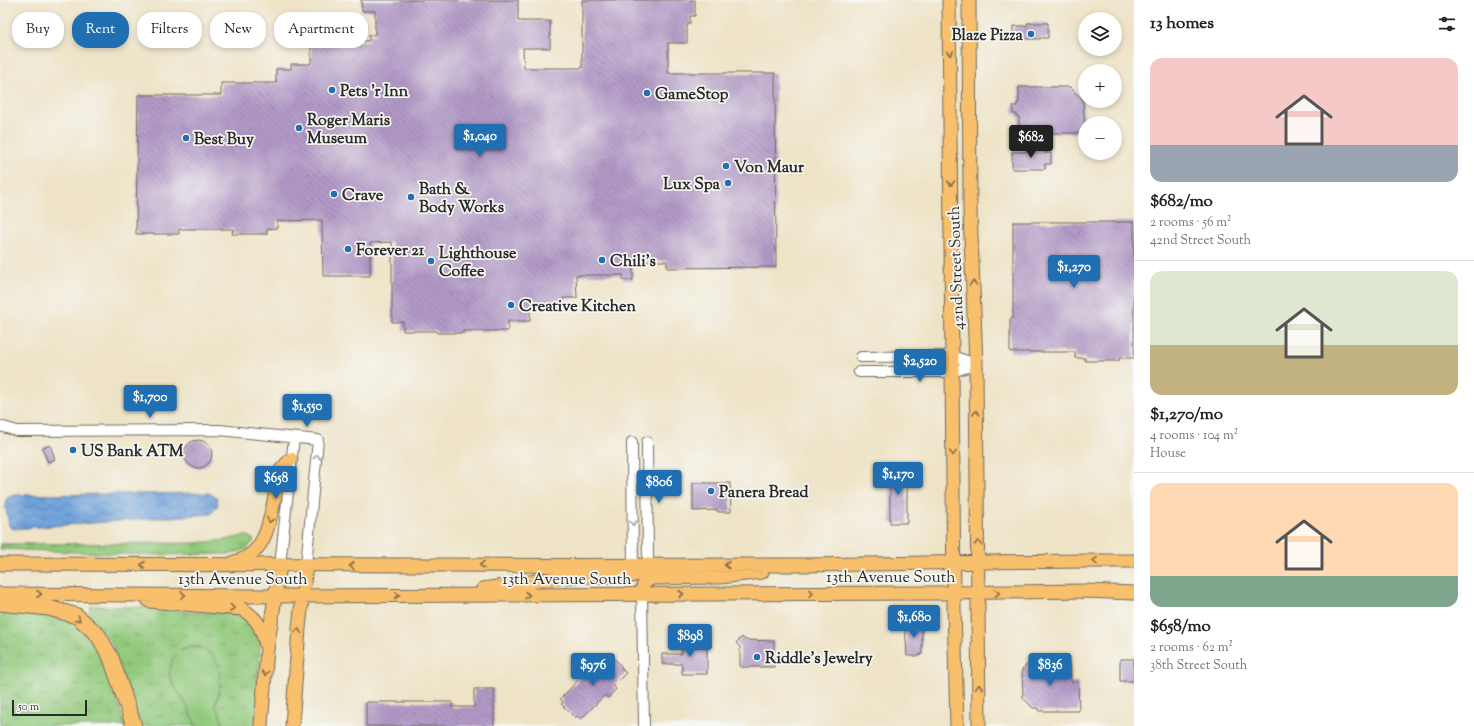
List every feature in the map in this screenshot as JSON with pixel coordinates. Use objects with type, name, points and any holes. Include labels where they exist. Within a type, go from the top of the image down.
[{"type":"highway","points":[[0,603],[49,608],[77,616],[98,634],[111,658],[134,726]]},
{"type":"main road","name":"42nd Street South","points":[[949,0],[954,593],[957,726]]},
{"type":"main road","name":"42nd Street South","points":[[968,0],[970,210],[976,364],[979,726]]},
{"type":"main road","points":[[219,565],[240,561],[249,556],[263,540],[269,523],[280,472],[291,459]]},
{"type":"main road","name":"13th Avenue South","points":[[0,564],[802,565],[1134,561]]},
{"type":"main road","points":[[262,726],[267,649],[280,565]]},
{"type":"main road","points":[[292,726],[302,595],[306,565]]},
{"type":"main road","points":[[444,595],[557,578],[631,576],[638,574],[648,565]]},
{"type":"main road","points":[[642,594],[642,586],[645,581],[652,578],[720,577],[802,565]]},
{"type":"main road","points":[[1118,592],[1134,586]]},
{"type":"main road","name":"13th Avenue South","points":[[0,594],[275,596],[1134,593]]},
{"type":"main road","points":[[96,594],[159,603],[242,609],[252,615],[259,623],[267,649]]},
{"type":"street","points":[[861,357],[952,356],[976,364]]},
{"type":"street","points":[[859,372],[952,372],[976,364]]},
{"type":"street","points":[[0,426],[17,431],[219,430],[318,440],[306,565]]},
{"type":"street","points":[[280,565],[294,438]]},
{"type":"street","points":[[632,442],[633,565]]},
{"type":"street","points":[[647,442],[648,565]]},
{"type":"street","points":[[642,594],[644,726]]},
{"type":"green space","points":[[249,536],[254,540],[247,549],[231,554],[148,555],[0,549],[0,544],[196,543],[225,540]]},
{"type":"green space","points":[[91,606],[139,607],[187,612],[236,613],[247,619],[255,627],[260,639],[255,726],[223,726],[219,712],[215,707],[219,694],[214,657],[208,651],[200,648],[189,647],[180,651],[171,680],[187,706],[196,726],[140,726],[111,642],[88,616]]},
{"type":"green space","points":[[39,614],[70,622],[79,627],[88,635],[103,659],[125,726],[0,726],[0,615]]},
{"type":"green space","points":[[189,647],[199,648],[206,651],[216,660],[220,674],[220,682],[215,707],[219,712],[223,726],[196,726],[187,706],[171,680],[169,674],[173,658],[180,651]]},
{"type":"water","points":[[209,493],[216,497],[218,505],[211,514],[13,529],[9,526],[5,503],[7,498],[14,495]]},
{"type":"building","points":[[361,0],[518,0],[518,21],[550,21],[550,48],[523,48],[524,68],[582,68],[582,0],[695,0],[695,16],[690,16],[690,24],[687,25],[687,43],[668,43],[668,73],[775,73],[776,267],[667,268],[667,261],[633,261],[633,280],[623,280],[623,275],[576,275],[577,298],[563,298],[563,307],[530,307],[530,321],[508,321],[508,331],[463,331],[463,333],[437,333],[437,331],[403,331],[403,322],[392,322],[392,242],[370,243],[370,276],[323,276],[322,220],[277,221],[277,228],[267,229],[267,234],[232,234],[233,229],[179,229],[179,234],[136,234],[138,95],[221,95],[221,83],[276,83],[276,69],[291,69],[291,64],[311,64],[311,48],[368,48],[369,35],[375,35],[375,11],[362,11]]},
{"type":"building","name":"Blaze Pizza","points":[[1027,23],[1048,23],[1048,38],[1013,39],[1013,26],[1027,26]]},
{"type":"building","points":[[1019,87],[1070,87],[1078,95],[1078,108],[1083,108],[1084,116],[1078,116],[1078,133],[1019,133],[1019,117],[1017,117],[1017,114],[1013,114],[1013,106],[1017,106],[1017,103],[1019,103]]},
{"type":"building","points":[[1027,149],[1045,149],[1045,153],[1051,153],[1051,164],[1045,164],[1045,169],[1012,169],[1012,152],[1026,152]]},
{"type":"building","points":[[1013,222],[1134,222],[1134,358],[1119,358],[1119,361],[1085,361],[1085,358],[1075,358],[1075,352],[1010,352],[1010,319],[1013,318]]},
{"type":"building","points":[[198,440],[208,444],[212,454],[208,464],[198,468],[188,464],[184,454],[188,444]]},
{"type":"building","points":[[50,445],[55,459],[48,462],[42,448]]},
{"type":"building","points":[[890,468],[907,468],[907,523],[890,523]]},
{"type":"building","name":"Panera Bread","points":[[693,483],[730,483],[731,512],[718,512],[718,510],[693,511]]},
{"type":"building","points":[[905,623],[922,623],[922,654],[920,654],[920,656],[907,656]]},
{"type":"building","name":"Riddle's Jewelry","points":[[742,637],[745,640],[774,641],[774,667],[740,667],[740,647],[736,643]]},
{"type":"building","points":[[682,639],[702,639],[702,647],[707,647],[707,674],[682,674],[682,664],[662,664],[662,654],[682,654]]},
{"type":"building","points":[[608,656],[612,660],[614,658],[626,673],[613,686],[616,689],[608,698],[605,695],[581,719],[577,716],[575,718],[561,704],[563,702],[560,699],[587,671],[585,670],[591,664],[596,668]]},
{"type":"building","points":[[1120,659],[1134,659],[1134,681],[1120,681]]},
{"type":"building","points":[[1029,663],[1070,663],[1071,682],[1078,682],[1079,711],[1039,711],[1039,708],[1033,708],[1023,698],[1022,669]]},
{"type":"building","points":[[474,689],[494,689],[494,726],[366,726],[366,702],[452,702],[452,707],[474,707]]},
{"type":"place","name":"Blaze Pizza","points":[[1031,34]]},
{"type":"place","name":"Pets 'r Inn","points":[[332,90]]},
{"type":"place","name":"GameStop","points":[[647,93]]},
{"type":"place","name":"Roger Maris Museum","points":[[299,128]]},
{"type":"place","name":"Best Buy","points":[[186,138]]},
{"type":"place","name":"Von Maur","points":[[726,166]]},
{"type":"place","name":"Lux Spa","points":[[728,183]]},
{"type":"place","name":"Crave","points":[[334,194]]},
{"type":"place","name":"Bath & Body Works","points":[[411,197]]},
{"type":"place","name":"Forever 21","points":[[348,249]]},
{"type":"place","name":"Chili's","points":[[602,260]]},
{"type":"place","name":"Lighthouse Coffee","points":[[431,261]]},
{"type":"place","name":"Creative Kitchen","points":[[511,305]]},
{"type":"place","name":"US Bank ATM","points":[[73,450]]},
{"type":"place","name":"Panera Bread","points":[[711,491]]},
{"type":"place","name":"Riddle's Jewelry","points":[[757,657]]}]
